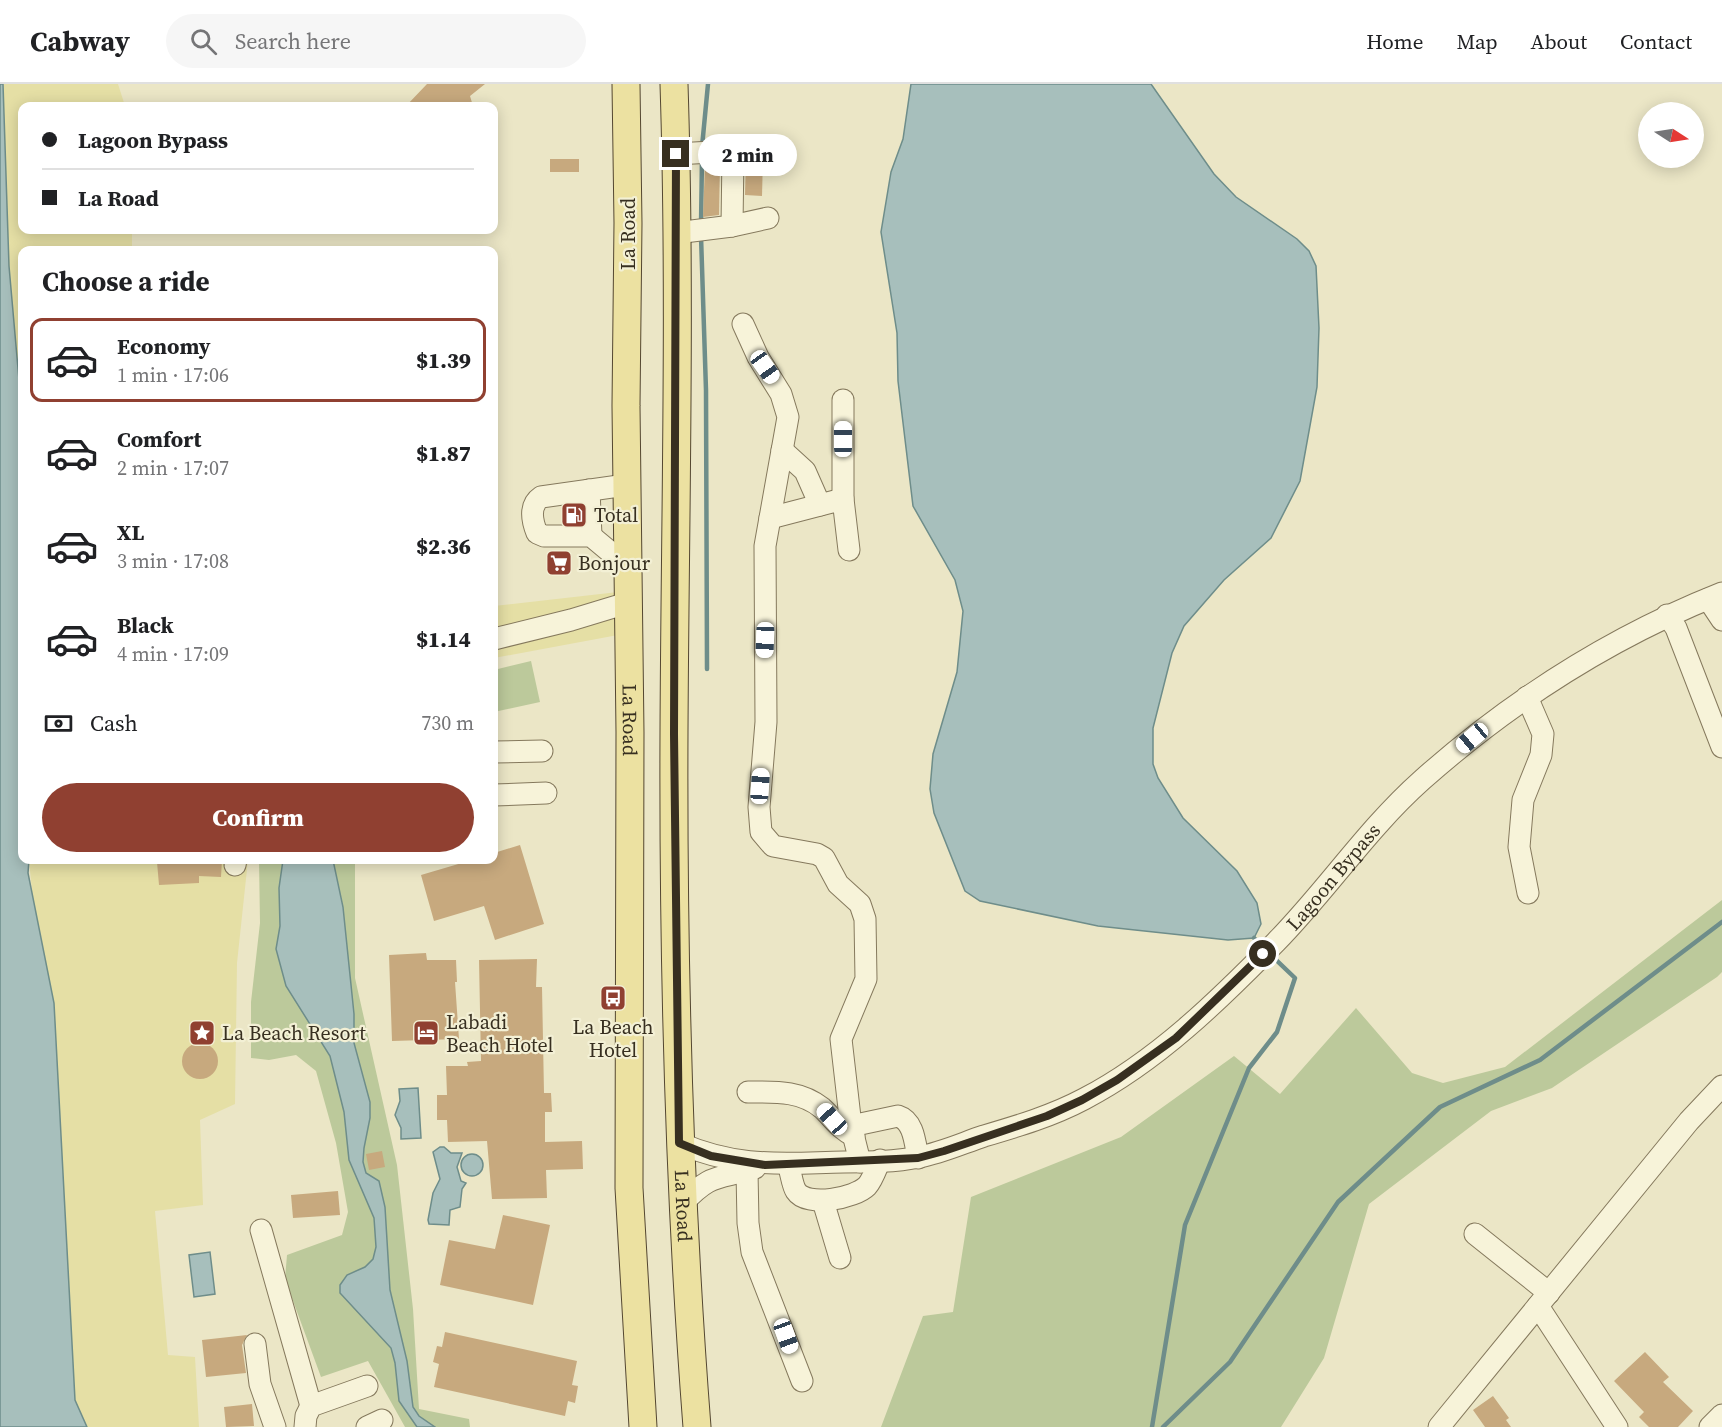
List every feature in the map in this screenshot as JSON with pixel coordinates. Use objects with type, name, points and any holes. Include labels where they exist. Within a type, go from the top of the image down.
[{"type":"main road","name":"La Road","points":[[626,84],[629,1188],[643,1427]]},
{"type":"main road","name":"La Road","points":[[674,84],[693,153],[674,734],[679,1143],[697,1427]]},
{"type":"street","points":[[693,153],[733,153],[732,226]]},
{"type":"street","points":[[692,231],[732,226],[768,218]]},
{"type":"street","points":[[743,324],[758,357],[781,394],[788,417],[765,546],[766,722],[759,807],[761,832],[773,846],[817,854],[824,858],[838,884],[860,904],[865,919],[866,979],[841,1039],[852,1131],[870,1161],[866,1187],[851,1195],[823,1201],[805,1198],[796,1192],[788,1164]]},
{"type":"street","points":[[843,400],[843,499],[849,550]]},
{"type":"street","points":[[782,450],[805,471],[819,505]]},
{"type":"street","points":[[626,485],[541,497],[535,501],[532,509],[537,533],[544,537],[591,536],[627,566]]},
{"type":"street","points":[[589,490],[591,536]]},
{"type":"street","points":[[770,518],[843,499]]},
{"type":"street","points":[[1715,596],[1722,620]]},
{"type":"street","name":"Lagoon Bypass","points":[[682,1204],[703,1183],[756,1168],[788,1164],[918,1158],[1047,1116],[1117,1080],[1176,1038],[1277,941],[1367,834],[1420,781],[1472,738],[1527,697],[1579,663],[1667,615],[1715,596]]},
{"type":"street","points":[[498,638],[627,603]]},
{"type":"street","points":[[1667,615],[1676,628],[1722,747]]},
{"type":"street","points":[[1527,697],[1543,734],[1541,755],[1531,777],[1522,812],[1519,847],[1528,893]]},
{"type":"street","points":[[498,752],[542,751]]},
{"type":"street","points":[[498,795],[546,793]]},
{"type":"street","points":[[1439,1427],[1689,1121],[1722,1086]]},
{"type":"street","points":[[748,1092],[793,1094],[820,1107],[842,1130],[852,1131],[898,1116],[906,1118],[910,1125],[918,1158]]},
{"type":"street","name":"Lagoon Bypass","points":[[679,1143],[711,1156],[756,1168]]},
{"type":"street","points":[[756,1168],[748,1223],[752,1252],[802,1381]]},
{"type":"street","points":[[823,1201],[840,1258]]},
{"type":"street","points":[[261,1230],[311,1406],[306,1416],[305,1427]]},
{"type":"street","points":[[1475,1234],[1544,1300],[1617,1427]]},
{"type":"street","points":[[255,1344],[261,1384],[275,1427]]},
{"type":"street","points":[[311,1406],[367,1386]]},
{"type":"street","points":[[1710,1427],[1722,1415]]},
{"type":"green space","points":[[531,661],[540,702],[498,711],[498,669]]},
{"type":"green space","points":[[259,864],[355,864],[355,978],[397,1165],[413,1309],[419,1409],[469,1419],[470,1427],[405,1427],[368,1361],[321,1377],[285,1279],[287,1255],[342,1235],[348,1212],[336,1143],[316,1071],[296,1055],[269,1060],[251,1058],[251,1002],[260,923]]},
{"type":"green space","points":[[1722,900],[1722,972],[1717,977],[1552,1088],[1491,1111],[1369,1204],[1324,1358],[1281,1427],[881,1427],[923,1316],[953,1312],[971,1197],[1121,1137],[1234,1056],[1280,1094],[1356,1008],[1412,1073],[1443,1083],[1505,1067]]},
{"type":"sand","points":[[3,84],[118,84],[124,102],[18,102],[18,234],[132,234],[132,246],[18,246],[18,368],[9,266]]},
{"type":"sand","points":[[618,592],[618,635],[498,657],[498,606]]},
{"type":"sand","points":[[29,864],[248,864],[237,963],[235,1104],[200,1120],[203,1205],[155,1211],[168,1355],[195,1357],[199,1427],[87,1427],[75,1400],[67,1253]]},
{"type":"water","points":[[0,84],[3,84],[9,266],[18,368],[18,864],[29,864],[28,873],[54,1003],[75,1400],[87,1427],[0,1427]]},
{"type":"water","points":[[911,84],[1151,84],[1214,174],[1236,197],[1297,239],[1309,251],[1316,266],[1319,328],[1317,387],[1300,481],[1271,538],[1224,580],[1184,626],[1172,653],[1153,728],[1153,764],[1158,778],[1183,818],[1237,871],[1257,903],[1261,924],[1254,938],[1228,940],[1098,926],[980,901],[965,891],[934,813],[930,789],[933,754],[957,672],[963,611],[955,580],[913,506],[898,381],[897,333],[881,232],[891,172],[903,139]]},
{"type":"water","points":[[282,864],[334,864],[343,907],[354,1014],[354,1043],[370,1102],[370,1118],[363,1162],[366,1173],[379,1181],[385,1207],[390,1290],[407,1361],[413,1407],[419,1416],[435,1427],[417,1427],[399,1401],[391,1348],[340,1293],[340,1285],[347,1275],[365,1267],[373,1259],[376,1247],[374,1218],[349,1160],[344,1112],[330,1056],[286,986],[276,949],[280,926],[279,888]]},
{"type":"water","points":[[418,1088],[421,1138],[401,1139],[401,1128],[395,1115],[400,1101],[399,1089]]},
{"type":"water","points":[[444,1147],[451,1153],[462,1153],[457,1167],[461,1181],[466,1183],[462,1189],[460,1207],[450,1210],[449,1225],[429,1224],[428,1220],[433,1193],[440,1179],[433,1152]]},
{"type":"water","points":[[472,1154],[482,1161],[483,1165],[476,1175],[472,1176],[462,1169],[461,1165],[468,1155]]},
{"type":"water","points":[[210,1252],[215,1294],[194,1297],[189,1255]]},
{"type":"building","points":[[427,84],[485,84],[470,96],[472,102],[410,102]]},
{"type":"building","points":[[746,156],[763,157],[762,196],[745,195]]},
{"type":"building","points":[[550,159],[579,159],[579,172],[550,172]]},
{"type":"building","points":[[720,164],[719,215],[703,217],[705,165]]},
{"type":"building","points":[[520,845],[544,924],[495,940],[484,906],[434,921],[421,875],[458,864],[498,864],[498,852]]},
{"type":"building","points":[[157,864],[222,864],[221,877],[199,876],[199,883],[159,885]]},
{"type":"building","points":[[426,953],[427,960],[456,960],[457,982],[455,982],[459,1039],[392,1041],[389,955]]},
{"type":"building","points":[[537,959],[536,987],[542,987],[544,1093],[551,1093],[552,1112],[545,1112],[545,1142],[582,1141],[583,1169],[546,1170],[547,1198],[492,1199],[487,1141],[448,1142],[447,1120],[437,1120],[437,1095],[447,1095],[446,1066],[468,1066],[467,1062],[481,1061],[479,960]]},
{"type":"building","points":[[200,1043],[213,1048],[218,1061],[213,1074],[200,1079],[187,1074],[182,1061],[187,1048]]},
{"type":"building","points":[[382,1151],[385,1167],[369,1170],[366,1154]]},
{"type":"building","points":[[338,1191],[340,1215],[293,1218],[291,1195]]},
{"type":"building","points":[[503,1215],[550,1225],[533,1305],[440,1285],[449,1240],[495,1249]]},
{"type":"building","points":[[445,1332],[577,1361],[572,1385],[578,1386],[575,1403],[568,1401],[565,1416],[434,1387],[439,1364],[433,1362],[437,1346],[442,1347]]},
{"type":"building","points":[[247,1335],[242,1345],[246,1373],[206,1377],[202,1340]]},
{"type":"building","points":[[1645,1352],[1669,1377],[1663,1382],[1693,1411],[1678,1427],[1649,1427],[1639,1417],[1644,1412],[1614,1381]]},
{"type":"building","points":[[1493,1396],[1509,1418],[1506,1420],[1511,1427],[1485,1427],[1473,1410]]},
{"type":"building","points":[[252,1404],[254,1426],[226,1427],[224,1407]]},
{"type":"waterway","points":[[702,147],[708,84]]},
{"type":"waterway","points":[[701,225],[702,158]]},
{"type":"waterway","points":[[701,236],[706,390],[707,669]]},
{"type":"waterway","points":[[1163,1427],[1230,1362],[1338,1202],[1440,1107],[1540,1060],[1722,922]]},
{"type":"waterway","points":[[1254,938],[1263,947]]},
{"type":"waterway","points":[[1152,1427],[1185,1225],[1249,1068],[1277,1032],[1295,978],[1271,955]]},
{"type":"place","name":"Total","points":[[574,515]]},
{"type":"place","name":"Bonjour","points":[[559,563]]},
{"type":"place","name":"La Beach Hotel","points":[[613,998]]},
{"type":"place","name":"La Beach Resort","points":[[202,1033]]},
{"type":"place","name":"Labadi Beach Hotel","points":[[426,1033]]},
{"type":"route","points":[[676,154],[677,509],[674,734],[679,1143],[711,1156],[765,1165],[918,1158],[944,1151],[1047,1116],[1117,1080],[1176,1038],[1263,954]]}]
